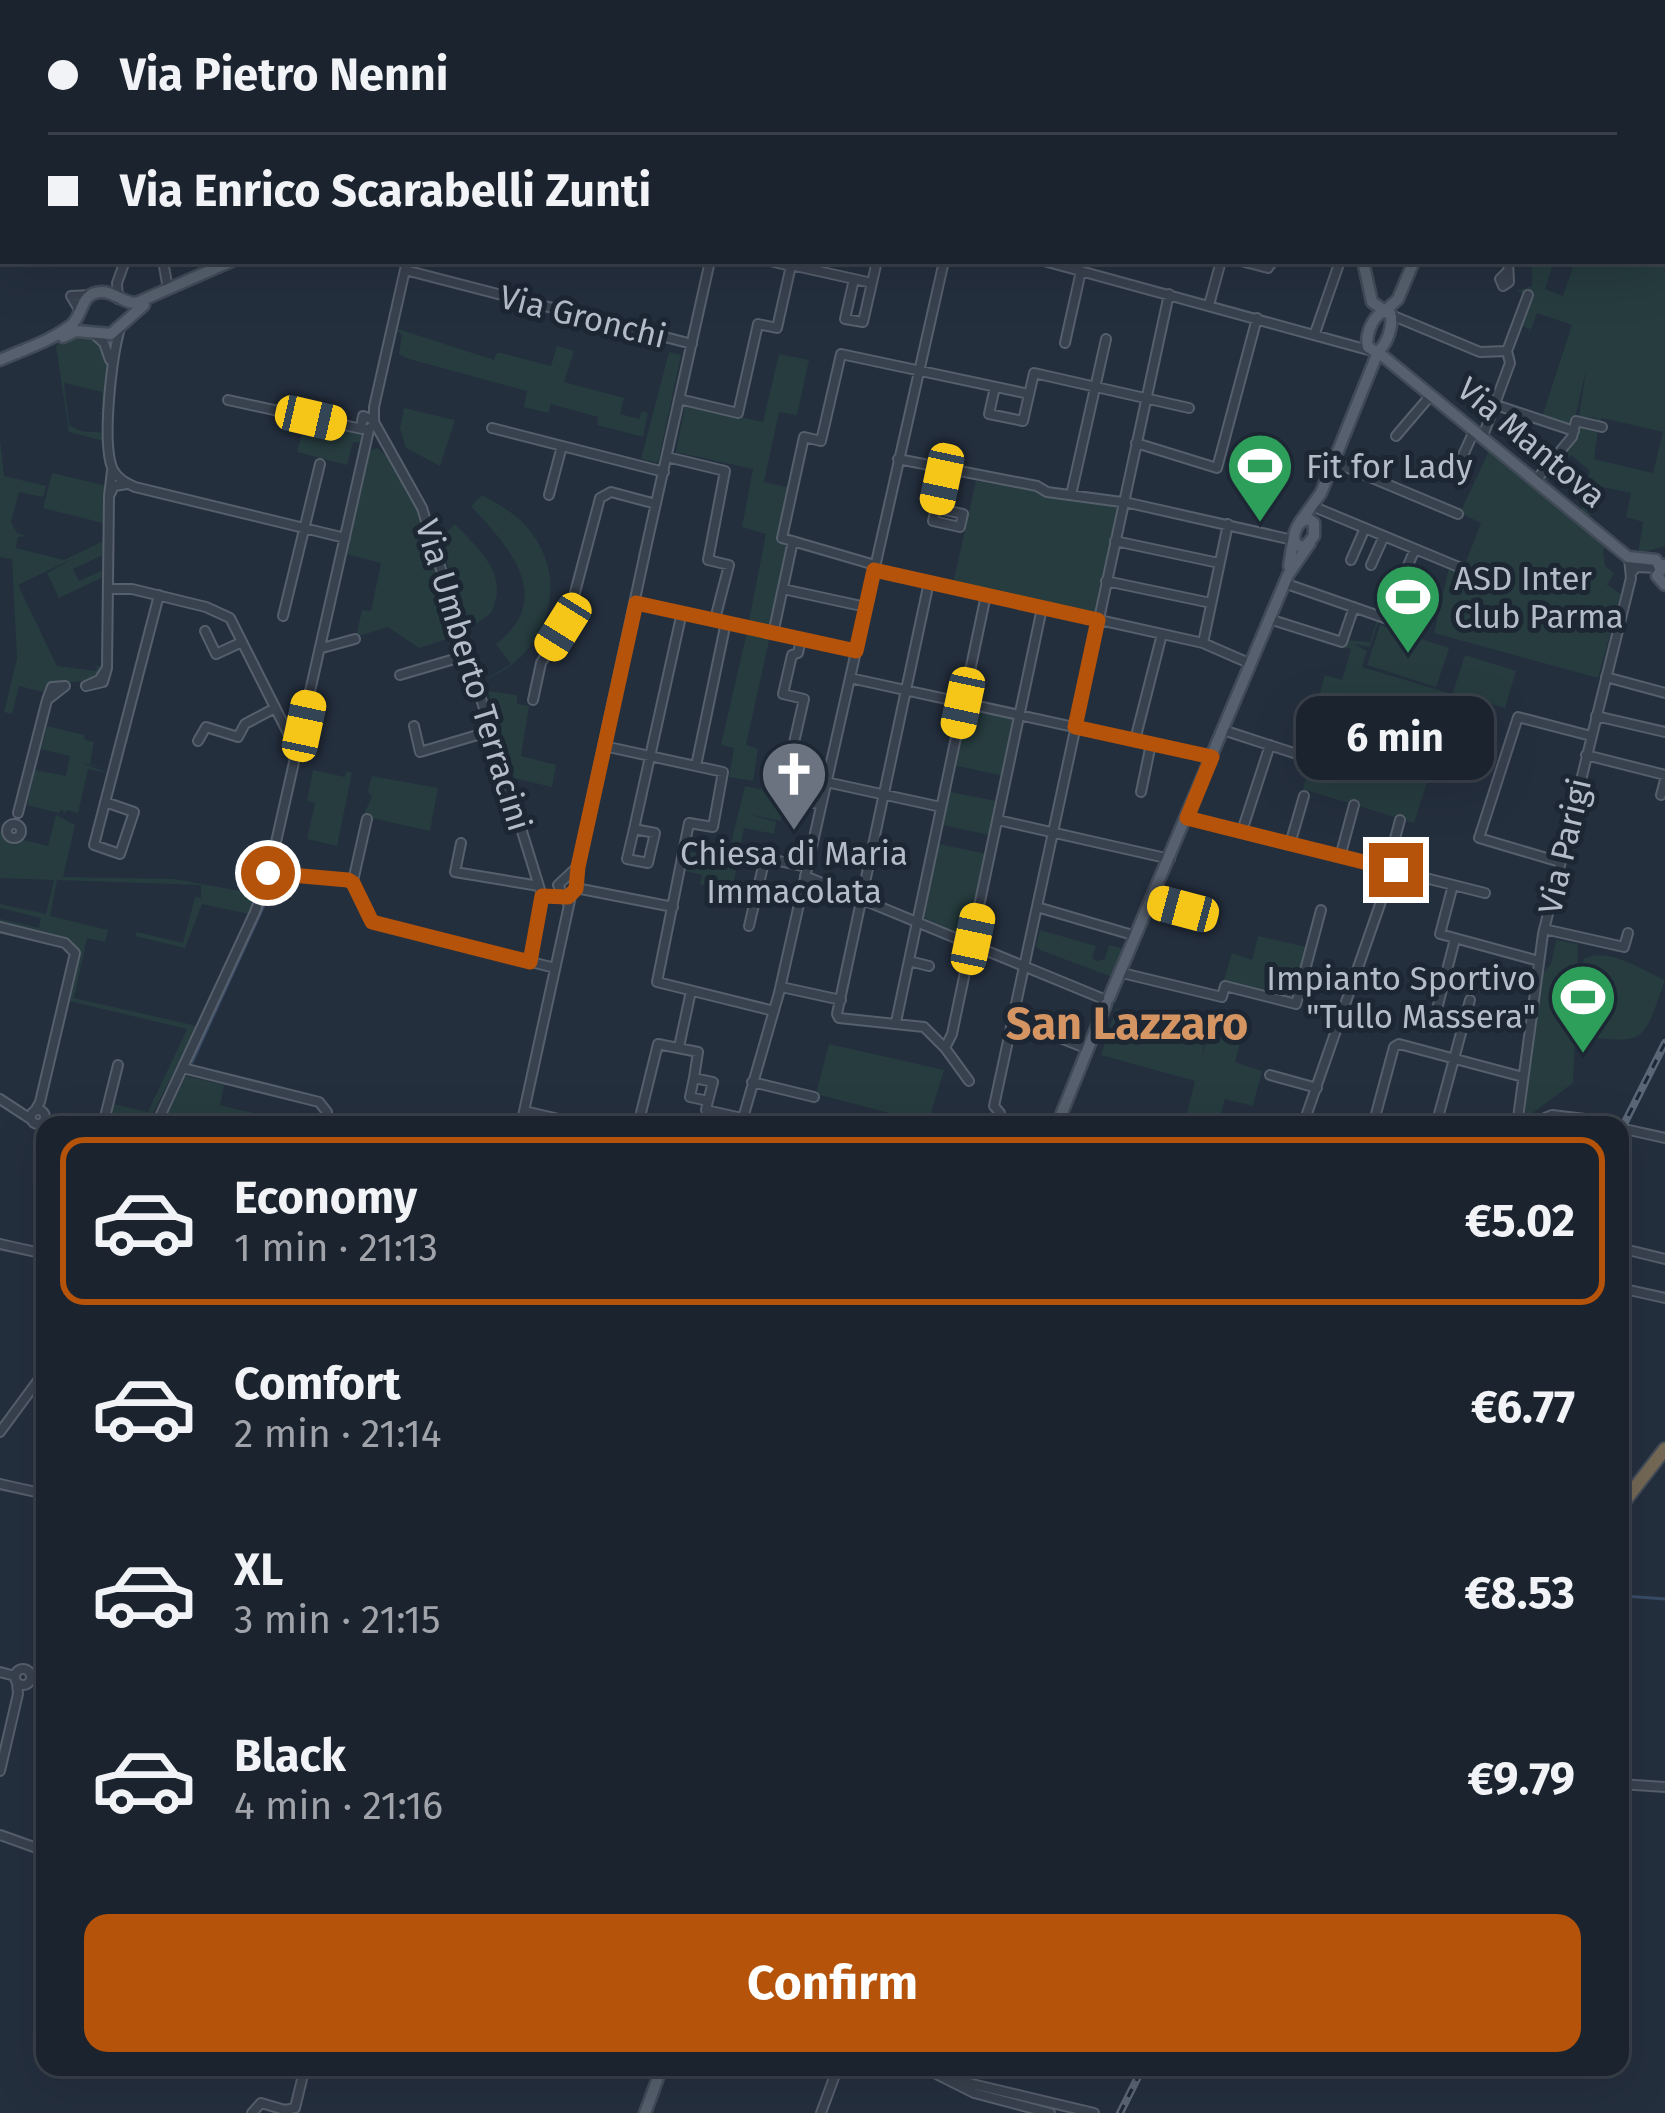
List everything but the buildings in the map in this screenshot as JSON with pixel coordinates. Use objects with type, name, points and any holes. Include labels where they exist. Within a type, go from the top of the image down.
[{"type":"highway","points":[[1629,1483],[1665,1437]]},
{"type":"highway","points":[[1629,1495],[1665,1449]]},
{"type":"main road","points":[[0,363],[70,326],[96,293],[134,303],[225,264]]},
{"type":"main road","points":[[1360,264],[1369,332]]},
{"type":"main road","points":[[1361,264],[1372,302],[1391,317]]},
{"type":"main road","points":[[1063,1116],[1287,577],[1310,543],[1322,494],[1415,264]]},
{"type":"main road","points":[[0,363],[73,332],[108,335],[168,288]]},
{"type":"main road","points":[[118,299],[124,311],[121,326]]},
{"type":"main road","points":[[80,313],[92,334]]},
{"type":"main road","points":[[1378,349],[1366,344],[1369,332],[1377,315],[1391,317]]},
{"type":"main road","name":"Via Mantova","points":[[1378,349],[1635,564],[1656,560],[1662,574]]},
{"type":"main road","points":[[1371,371],[1381,362],[1393,362]]},
{"type":"main road","points":[[1287,577],[1300,522],[1322,494]]},
{"type":"main road","points":[[1300,522],[1310,520],[1316,528]]},
{"type":"main road","points":[[1294,538],[1299,547],[1310,543]]},
{"type":"main road","points":[[1063,1116],[1109,1002]]},
{"type":"main road","points":[[648,2113],[662,2076]]},
{"type":"street","points":[[118,299],[123,264]]},
{"type":"street","points":[[164,264],[168,288]]},
{"type":"street","points":[[622,664],[709,264]]},
{"type":"street","points":[[679,399],[738,413],[758,324],[777,328],[792,264],[872,283]]},
{"type":"street","points":[[854,279],[845,319],[863,322],[876,264]]},
{"type":"street","points":[[743,1116],[774,1011],[874,567],[890,516],[898,459],[942,264]]},
{"type":"street","points":[[1055,264],[1378,349]]},
{"type":"street","points":[[1065,343],[1088,264]]},
{"type":"street","points":[[1209,305],[1220,264]]},
{"type":"street","points":[[1315,333],[1339,264]]},
{"type":"street","points":[[160,1116],[268,873],[406,265]]},
{"type":"street","name":"Via Gronchi","points":[[406,265],[692,344]]},
{"type":"street","points":[[96,293],[117,281]]},
{"type":"street","points":[[1000,1113],[994,1106],[1169,295]]},
{"type":"street","points":[[1460,462],[1496,405],[1510,363],[1507,351],[1528,295]]},
{"type":"street","points":[[1391,317],[1481,352],[1507,351]]},
{"type":"street","points":[[1136,443],[1217,467],[1256,320]]},
{"type":"street","points":[[15,825],[52,687],[103,682],[107,668],[109,496],[115,480],[111,361],[121,326]]},
{"type":"street","points":[[1357,344],[1369,332]]},
{"type":"street","points":[[92,334],[106,346],[111,361]]},
{"type":"street","points":[[1071,496],[1106,339]]},
{"type":"street","points":[[1029,394],[841,354],[821,441],[804,437],[782,538],[929,582],[1203,644],[1251,664]]},
{"type":"street","points":[[994,387],[989,414],[1023,421],[1034,373],[1189,408]]},
{"type":"street","points":[[1396,436],[1432,394]]},
{"type":"street","points":[[228,400],[346,426],[368,423]]},
{"type":"street","points":[[1496,405],[1574,431]]},
{"type":"street","points":[[1536,480],[1574,431],[1576,421],[1602,427]]},
{"type":"street","name":"Via Umberto Terracini","points":[[368,423],[395,458]]},
{"type":"street","name":"Via Umberto Terracini","points":[[368,423],[421,503],[540,891]]},
{"type":"street","points":[[493,428],[664,472]]},
{"type":"street","points":[[365,448],[382,445]]},
{"type":"street","points":[[549,495],[562,446]]},
{"type":"street","points":[[667,457],[725,470],[707,560],[729,565],[715,619]]},
{"type":"street","points":[[898,459],[1228,524],[1284,541],[1294,538]]},
{"type":"street","points":[[1334,463],[1458,514]]},
{"type":"street","points":[[283,616],[320,464]]},
{"type":"street","points":[[936,508],[945,469]]},
{"type":"street","points":[[115,480],[346,538]]},
{"type":"street","points":[[533,700],[541,662],[573,600],[600,498],[611,492],[656,504]]},
{"type":"street","points":[[1318,509],[1461,568]]},
{"type":"street","points":[[1203,644],[1228,524]]},
{"type":"street","points":[[1352,560],[1365,528]]},
{"type":"street","points":[[1371,566],[1384,536]]},
{"type":"street","points":[[1114,541],[1220,563]]},
{"type":"street","points":[[773,633],[793,542]]},
{"type":"street","points":[[1403,578],[1415,549]]},
{"type":"street","points":[[523,1116],[568,909],[568,889],[578,867],[645,553]]},
{"type":"street","name":"Via Parigi","points":[[1522,1116],[1523,1077],[1544,929],[1635,564]]},
{"type":"street","points":[[1287,577],[1399,623]]},
{"type":"street","points":[[1106,581],[1211,603]]},
{"type":"street","points":[[929,582],[839,1015],[924,1027],[969,1081]]},
{"type":"street","points":[[108,589],[130,588],[223,613],[281,720],[299,735]]},
{"type":"street","points":[[783,589],[866,607]]},
{"type":"street","points":[[896,1022],[986,595]]},
{"type":"street","points":[[105,802],[134,812],[120,854],[94,845],[105,802],[159,596]]},
{"type":"street","points":[[636,603],[856,651]]},
{"type":"street","points":[[945,1048],[952,1036],[1042,608]]},
{"type":"street","points":[[1269,619],[1342,642],[1354,608]]},
{"type":"street","points":[[634,829],[655,833],[648,863],[627,859],[682,612]]},
{"type":"street","points":[[696,766],[726,622]]},
{"type":"street","points":[[205,631],[216,654],[242,642]]},
{"type":"street","points":[[1135,740],[1162,634]]},
{"type":"street","points":[[798,638],[798,653],[792,655],[783,694],[804,699],[782,795],[821,805]]},
{"type":"street","points":[[322,648],[355,639]]},
{"type":"street","points":[[400,675],[468,655]]},
{"type":"street","points":[[1606,677],[1665,693]]},
{"type":"street","points":[[850,678],[1212,757]]},
{"type":"street","points":[[198,741],[202,726],[238,736],[245,724],[275,708]]},
{"type":"street","points":[[1596,716],[1665,732]]},
{"type":"street","points":[[1560,862],[1479,838],[1518,717],[1591,736]]},
{"type":"street","points":[[414,726],[420,752],[491,730]]},
{"type":"street","points":[[1223,730],[1309,758]]},
{"type":"street","points":[[1141,792],[1151,744]]},
{"type":"street","points":[[1241,832],[1270,745]]},
{"type":"street","points":[[604,746],[723,774],[713,827],[689,823],[656,982],[774,1011]]},
{"type":"street","points":[[1586,755],[1665,780],[1661,795]]},
{"type":"street","points":[[786,778],[941,807]]},
{"type":"street","points":[[1290,844],[1304,796]]},
{"type":"street","points":[[1340,857],[1354,805]]},
{"type":"street","points":[[1187,818],[1485,893]]},
{"type":"street","points":[[367,819],[353,883],[372,922],[555,968]]},
{"type":"street","points":[[998,820],[1170,859]]},
{"type":"street","points":[[1306,1116],[1390,869],[1400,820]]},
{"type":"street","points":[[461,843],[455,872],[540,891],[568,889],[673,907]]},
{"type":"street","points":[[749,926],[765,858],[1109,1002]]},
{"type":"street","points":[[268,873],[353,883]]},
{"type":"street","points":[[1454,885],[1440,934],[1539,961]]},
{"type":"street","points":[[530,962],[540,891]]},
{"type":"street","points":[[1153,900],[1208,915]]},
{"type":"street","points":[[1037,907],[1138,936]]},
{"type":"street","points":[[1121,977],[1222,998],[1225,986],[1296,1004],[1321,910]]},
{"type":"street","points":[[0,927],[65,943],[74,952],[38,1114]]},
{"type":"street","points":[[1544,929],[1624,947],[1628,933]]},
{"type":"street","points":[[1455,939],[1436,1013],[1464,1020]]},
{"type":"street","points":[[909,962],[929,966]]},
{"type":"street","points":[[786,988],[841,1000]]},
{"type":"street","points":[[679,1047],[692,992]]},
{"type":"street","points":[[1438,1116],[1470,1000]]},
{"type":"street","points":[[1035,1028],[1088,1049]]},
{"type":"street","points":[[640,1116],[657,1044],[699,1053],[690,1097],[708,1101]]},
{"type":"street","points":[[1376,1116],[1396,1045],[1523,1077]]},
{"type":"street","points":[[106,1116],[118,1064]]},
{"type":"street","points":[[183,1068],[319,1102],[326,1116]]},
{"type":"street","points":[[1270,1076],[1316,1088]]},
{"type":"street","points":[[694,1078],[713,1082],[706,1110],[724,1116]]},
{"type":"street","points":[[752,1082],[814,1097]]},
{"type":"street","points":[[0,1100],[43,1116]]},
{"type":"street","points":[[524,1111],[546,1116]]},
{"type":"street","points":[[1629,1130],[1665,1138]]},
{"type":"street","points":[[0,1244],[36,1252]]},
{"type":"street","points":[[1629,1251],[1665,1259]]},
{"type":"street","points":[[1629,1290],[1665,1298]]},
{"type":"street","points":[[0,1432],[36,1387]]},
{"type":"street","points":[[0,1484],[36,1492]]},
{"type":"street","points":[[0,1672],[29,1680],[18,1694],[3,1742],[0,1771]]},
{"type":"street","points":[[1629,1784],[1665,1786]]},
{"type":"street","points":[[0,1835],[36,1848]]},
{"type":"street","points":[[252,2113],[261,2103],[295,2108],[303,2076]]},
{"type":"street","points":[[820,2113],[834,2076]]},
{"type":"street","points":[[942,2076],[963,2089],[1050,2113]]},
{"type":"street","points":[[949,2076],[1094,2113]]},
{"type":"green space","points":[[1532,264],[1553,264],[1545,289],[1563,296],[1574,264],[1665,264],[1665,546],[1638,554],[1643,522],[1626,517],[1631,493],[1598,486],[1590,518],[1581,510],[1590,471],[1571,455],[1547,482],[1542,477],[1578,425],[1598,430],[1594,459],[1653,473],[1663,432],[1579,417],[1586,370],[1573,426],[1542,417],[1572,325],[1537,313],[1527,340],[1530,329],[1522,326],[1530,295],[1516,291],[1532,286]]},
{"type":"green space","points":[[395,328],[494,360],[501,353],[551,366],[557,346],[574,351],[564,382],[624,398],[620,414],[639,419],[642,411],[648,413],[643,437],[597,425],[598,417],[551,404],[548,413],[524,407],[527,391],[409,359],[399,354],[402,335]]},
{"type":"green space","points":[[81,333],[105,355],[107,414],[98,414],[102,392],[64,383],[69,425],[102,433],[98,419],[104,419],[104,441],[69,432],[56,346],[62,341],[67,346],[64,339]]},
{"type":"green space","points":[[669,352],[681,355],[658,463],[641,459]]},
{"type":"green space","points":[[779,354],[809,360],[797,415],[779,412],[764,482],[792,488],[781,539],[788,551],[772,625],[749,621],[766,534],[742,527],[753,469],[676,452],[685,405],[763,422]]},
{"type":"green space","points":[[404,408],[455,420],[440,466],[406,448],[400,428]]},
{"type":"green space","points":[[305,421],[362,435],[361,443],[353,442],[347,465],[297,452]]},
{"type":"green space","points":[[0,440],[4,476],[46,486],[43,497],[19,492],[11,522],[17,533],[27,536],[18,537],[16,548],[64,560],[103,541],[103,555],[73,569],[79,581],[103,570],[103,577],[59,598],[47,573],[76,557],[18,585],[57,666],[96,671],[103,666],[92,678],[43,692],[19,686],[12,714],[4,712],[17,659],[12,559],[0,557]]},
{"type":"green space","points":[[377,448],[393,464],[418,509],[457,636],[419,648],[388,627],[356,637],[362,610],[371,611],[381,563],[346,554],[369,451]]},
{"type":"green space","points":[[1489,451],[1607,545],[1605,566],[1614,573],[1607,585],[1621,594],[1598,678],[1434,633],[1449,568],[1462,572],[1481,523],[1460,513]]},
{"type":"green space","points":[[52,473],[107,486],[107,524],[43,508]]},
{"type":"green space","points":[[976,481],[1118,505],[1095,616],[953,584]]},
{"type":"green space","points":[[482,495],[528,528],[550,577],[550,599],[536,638],[522,655],[505,669],[485,680],[511,664],[496,644],[514,626],[523,608],[524,590],[511,554],[471,506]]},
{"type":"green space","points":[[455,524],[490,564],[497,586],[491,613],[468,630],[442,548],[449,546],[442,546],[440,539]]},
{"type":"green space","points":[[1373,617],[1379,619],[1370,647],[1354,644],[1367,651],[1362,667],[1472,700],[1469,708],[1458,706],[1466,715],[1451,731],[1463,735],[1459,748],[1434,740],[1437,728],[1426,735],[1434,761],[1414,823],[1303,789],[1323,721],[1313,717],[1325,675],[1342,680],[1351,649],[1342,647],[1348,636],[1348,640],[1370,642],[1377,620]]},
{"type":"green space","name":"ASD Inter Club Parma","points":[[1380,625],[1449,648],[1436,687],[1367,665]]},
{"type":"green space","points":[[747,632],[770,636],[746,745],[758,749],[753,781],[729,777],[734,748],[721,745]]},
{"type":"green space","points":[[1465,655],[1516,671],[1505,708],[1453,692]]},
{"type":"green space","points":[[488,691],[517,695],[517,704],[529,706],[521,756],[556,765],[552,787],[514,778]]},
{"type":"green space","points":[[965,708],[1016,719],[1004,776],[953,765]]},
{"type":"green space","points":[[47,726],[94,742],[90,764],[109,770],[79,762],[108,773],[88,769],[78,813],[27,805],[35,770],[66,776],[70,756],[41,749]]},
{"type":"green space","points":[[313,770],[345,777],[347,771],[352,773],[337,846],[307,839],[315,803],[307,801]]},
{"type":"green space","points":[[372,776],[438,788],[430,831],[363,816],[372,797],[368,791]]},
{"type":"green space","points":[[745,786],[777,793],[774,807],[783,810],[781,821],[747,814],[776,822],[774,834],[744,828],[732,892],[700,884],[702,875],[685,871],[689,852],[727,860]]},
{"type":"green space","points":[[950,792],[996,801],[989,835],[943,825]]},
{"type":"green space","points":[[56,815],[75,825],[63,877],[174,879],[257,894],[249,914],[202,904],[185,948],[135,936],[137,932],[183,943],[195,897],[201,898],[201,885],[57,880],[50,916],[108,930],[105,942],[87,938],[74,998],[197,1026],[152,1116],[110,1116],[113,1104],[148,1112],[187,1029],[69,1001],[79,958],[75,945],[0,923],[0,919],[39,928],[41,918],[0,908],[0,904],[46,914],[54,880],[0,878],[0,831],[15,841],[24,835],[23,824],[27,825],[24,840],[48,846]]},
{"type":"green space","points":[[938,844],[987,854],[969,939],[923,917]]},
{"type":"green space","points":[[1040,930],[1096,946],[1092,958],[1096,961],[1105,959],[1109,945],[1124,949],[1112,977],[1040,950],[1036,946]]},
{"type":"green space","points":[[1258,936],[1306,947],[1292,1001],[1223,983],[1232,953],[1252,960]]},
{"type":"green space","points":[[1556,940],[1578,944],[1577,980],[1584,959],[1604,955],[1665,980],[1651,1019],[1637,1036],[1575,1036],[1573,1083],[1523,1116],[1543,973],[1551,964]]},
{"type":"green space","points":[[1116,1009],[1207,1034],[1201,1060],[1209,1033],[1240,1043],[1235,1062],[1262,1071],[1253,1106],[1225,1099],[1221,1113],[1230,1116],[1186,1116],[1195,1081],[1101,1055]]},
{"type":"green space","points":[[829,1044],[944,1070],[930,1116],[901,1116],[816,1094]]},
{"type":"green space","points":[[186,1076],[224,1085],[220,1105],[266,1116],[166,1116]]},
{"type":"waterway","points":[[192,1062],[271,890]]},
{"type":"waterway","points":[[1629,1596],[1665,1599]]},
{"type":"railway","points":[[1628,1116],[1665,1043]]},
{"type":"railway","points":[[1120,2113],[1138,2076]]},
{"type":"place","name":"Fit for Lady","points":[[1260,525]]},
{"type":"place","name":"ASD Inter Club Parma","points":[[1408,656]]},
{"type":"place","name":"Chiesa di Maria Immacolata","points":[[794,833]]},
{"type":"place","name":"Impianto Sportivo \"Tullo Massera\"","points":[[1583,1056]]},
{"type":"district","name":"San Lazzaro","points":[[1127,1023]]},
{"type":"route","points":[[268,873],[348,880],[372,922],[530,962],[542,896],[568,897],[576,889],[636,603],[856,651],[874,570],[1098,620],[1075,727],[1212,757],[1187,818],[1396,870]]}]
